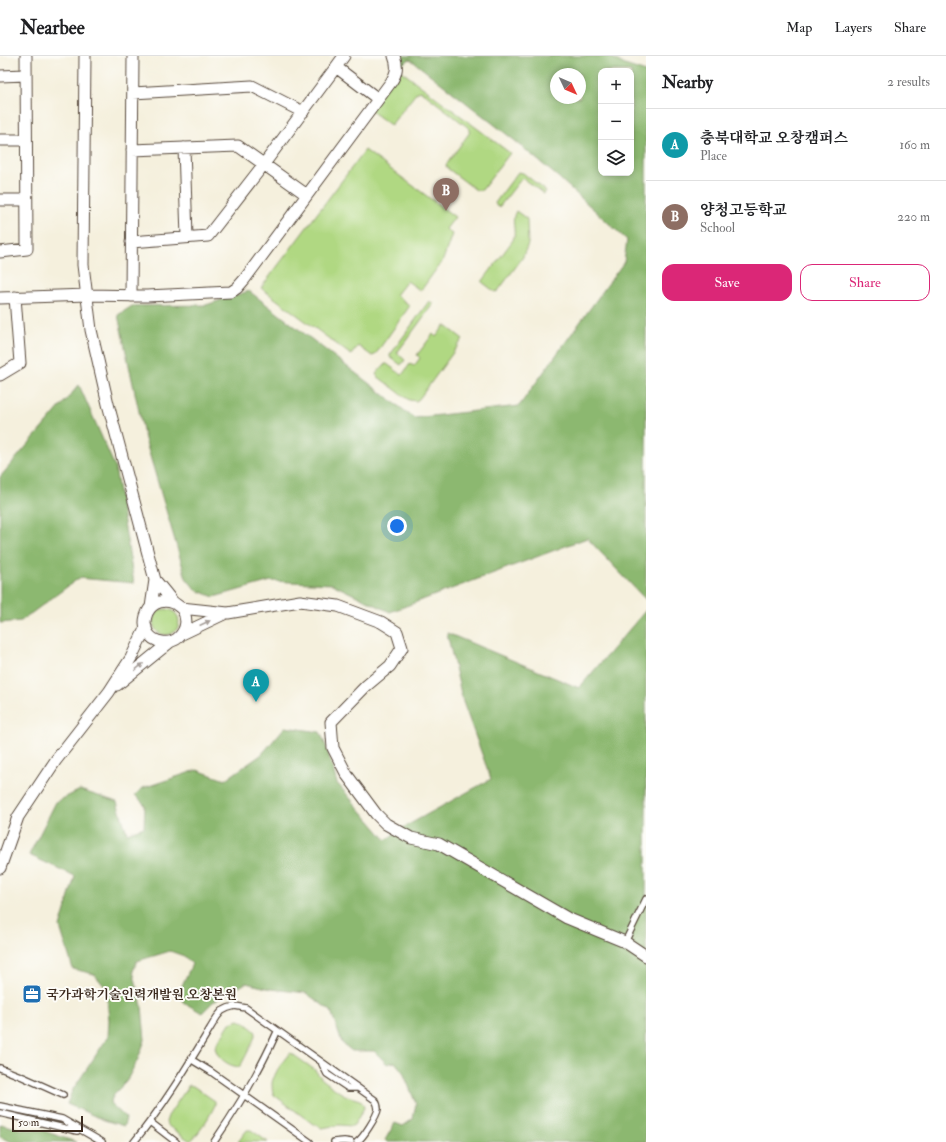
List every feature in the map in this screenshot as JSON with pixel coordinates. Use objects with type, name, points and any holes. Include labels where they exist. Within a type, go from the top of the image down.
[{"type":"street","points":[[0,252],[27,249],[26,56]]},
{"type":"street","points":[[85,56],[83,265],[91,330],[106,397],[155,580],[151,607],[145,619],[146,627],[151,637],[163,642],[170,642]]},
{"type":"street","points":[[131,296],[133,56]]},
{"type":"street","points":[[131,242],[208,236],[264,164],[344,56]]},
{"type":"street","points":[[0,298],[87,295],[188,295],[231,292],[244,280],[396,74],[397,68],[394,56]]},
{"type":"street","points":[[336,67],[378,99]]},
{"type":"street","points":[[0,76],[26,76]]},
{"type":"street","points":[[133,93],[252,86],[303,112]]},
{"type":"street","points":[[0,140],[26,140]]},
{"type":"street","points":[[132,150],[238,146],[307,195]]},
{"type":"street","points":[[184,148],[187,237]]},
{"type":"street","points":[[0,200],[26,200]]},
{"type":"street","points":[[0,375],[20,363],[15,297]]},
{"type":"street","points":[[109,692],[170,642],[177,639],[185,628],[185,614],[155,580]]},
{"type":"street","points":[[151,607],[162,601],[169,601],[178,606],[228,612],[300,601],[338,606],[381,622],[397,632],[402,648],[390,666],[366,686],[331,722],[333,748],[347,775],[376,814],[386,824],[411,838],[439,844],[567,918],[625,942],[646,956]]},
{"type":"street","points":[[182,634],[228,612]]},
{"type":"street","points":[[0,868],[18,817],[56,760],[109,692],[131,658],[146,627]]},
{"type":"lane","points":[[625,942],[646,899]]},
{"type":"lane","points":[[134,1142],[150,1122],[192,1060],[217,1017],[228,1008],[235,1006],[246,1008],[321,1063],[372,1097],[378,1108],[377,1113],[364,1135],[357,1142]]},
{"type":"lane","points":[[214,1142],[256,1076],[278,1032]]},
{"type":"lane","points":[[192,1060],[310,1142]]},
{"type":"lane","points":[[0,1068],[63,1095]]},
{"type":"lane","points":[[0,1106],[62,1120],[102,1142]]},
{"type":"lane","points":[[0,1113],[66,1128],[86,1134],[102,1142]]},
{"type":"lane","points":[[150,1122],[176,1142]]},
{"type":"lane","points":[[362,1142],[364,1135]]},
{"type":"lane","points":[[334,1142],[351,1142]]},
{"type":"green space","points":[[394,56],[609,56],[625,65],[634,68],[646,72],[646,600],[587,538],[390,612],[332,584],[271,581],[214,597],[196,590],[186,578],[145,439],[118,315],[132,306],[206,305],[249,291],[414,418],[519,406],[624,262],[627,240],[558,177],[514,140],[410,59],[397,68]]},
{"type":"green space","points":[[397,68],[510,153],[482,190],[476,190],[447,168],[446,165],[470,132],[470,129],[421,91],[417,92],[391,125],[370,110]]},
{"type":"green space","points":[[365,150],[455,217],[446,229],[452,234],[443,260],[422,289],[420,290],[407,281],[396,295],[409,305],[409,307],[375,355],[372,356],[358,346],[351,355],[261,288]]},
{"type":"green space","points":[[518,172],[523,173],[546,191],[544,194],[522,178],[500,206],[497,207],[495,203]]},
{"type":"green space","points":[[516,211],[527,219],[528,244],[523,257],[498,291],[495,292],[482,282],[513,240],[514,215]]},
{"type":"green space","points":[[429,301],[433,304],[397,353],[405,360],[401,365],[390,357],[390,355]]},
{"type":"green space","points":[[445,325],[463,339],[419,399],[416,401],[409,400],[377,376],[376,374],[385,364],[402,375],[410,364],[414,366],[420,358],[417,355],[433,334],[436,337]]},
{"type":"green space","points":[[79,385],[115,467],[134,583],[79,578],[21,621],[0,623],[0,477]]},
{"type":"green space","points":[[166,609],[175,613],[179,622],[175,631],[166,635],[157,631],[153,622],[157,613]]},
{"type":"green space","points":[[646,610],[646,1142],[387,1142],[385,1140],[395,1123],[403,1126],[413,1119],[416,1104],[403,1072],[395,1062],[387,1064],[374,1051],[352,1051],[342,1043],[331,1011],[306,993],[271,989],[246,983],[213,1002],[202,1013],[183,1002],[179,992],[192,964],[184,956],[170,951],[137,961],[133,971],[142,1006],[145,1040],[138,1059],[126,1082],[114,1094],[110,1103],[126,1118],[124,1126],[104,1120],[67,1104],[72,1091],[108,1037],[109,1020],[106,988],[94,974],[73,969],[60,927],[75,876],[29,855],[56,802],[80,790],[117,802],[127,833],[144,827],[145,805],[135,795],[143,788],[197,770],[225,780],[261,755],[285,727],[320,732],[326,746],[337,783],[386,840],[399,830],[491,779],[463,702],[447,633],[579,688]]},
{"type":"green space","points":[[239,1020],[244,1022],[256,1032],[253,1042],[239,1067],[224,1061],[218,1055],[215,1047],[230,1023]]},
{"type":"green space","points":[[291,1053],[315,1070],[322,1079],[338,1091],[347,1096],[360,1100],[364,1108],[354,1125],[339,1125],[322,1128],[313,1124],[274,1095],[272,1087],[273,1080],[283,1062]]},
{"type":"green space","points":[[189,1085],[193,1086],[215,1101],[215,1105],[197,1135],[190,1141],[167,1125],[166,1122],[168,1116]]},
{"type":"green space","points":[[0,1124],[20,1129],[44,1131],[76,1142],[12,1142],[0,1137]]},
{"type":"green space","points":[[247,1130],[251,1130],[268,1142],[238,1142]]},
{"type":"place","name":"양청고등학교","points":[[446,211]]},
{"type":"place","name":"충북대학교 오창캠퍼스","points":[[256,702]]},
{"type":"place","name":"국가과학기술인력개발원 오창본원","points":[[32,994]]}]
